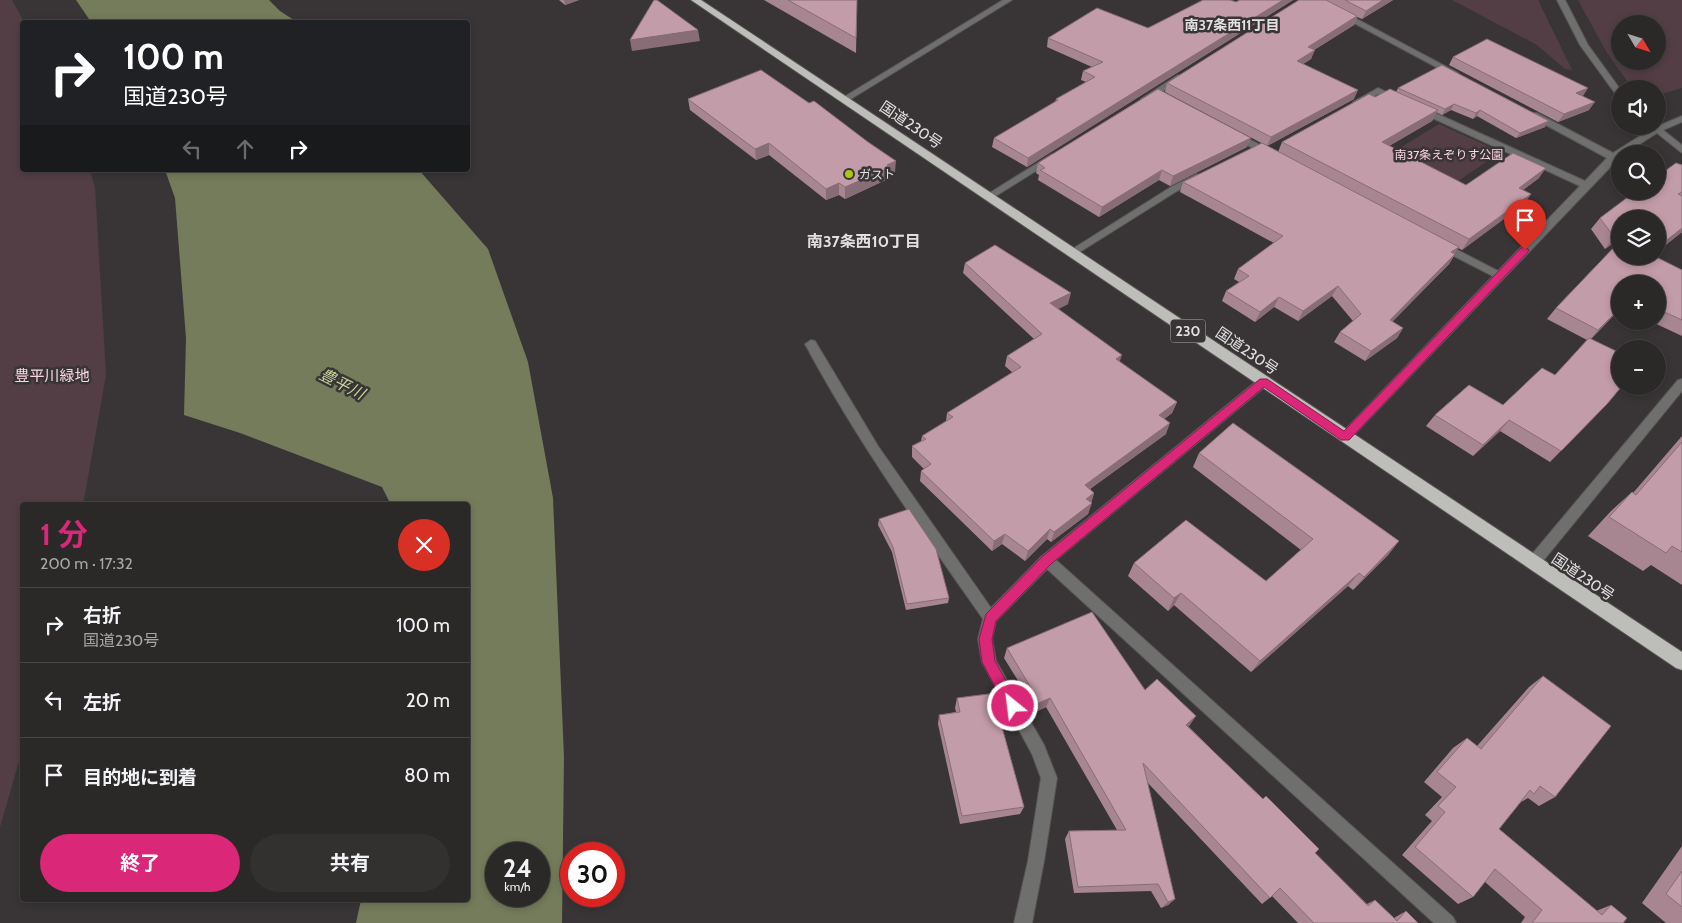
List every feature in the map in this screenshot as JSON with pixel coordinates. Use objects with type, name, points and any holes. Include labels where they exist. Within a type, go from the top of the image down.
[{"type":"highway","name":"国道230号","points":[[694,0],[1682,662]]},
{"type":"street","points":[[843,100],[1008,0]]},
{"type":"street","points":[[1315,0],[1464,78]]},
{"type":"street","points":[[1561,0],[1584,45],[1611,82]]},
{"type":"street","points":[[1139,103],[1160,95],[1188,72]]},
{"type":"street","points":[[1353,105],[1378,90],[1587,185]]},
{"type":"street","points":[[1525,111],[1611,156]]},
{"type":"street","points":[[1666,124],[1682,119]]},
{"type":"street","points":[[1225,129],[1284,161]]},
{"type":"street","points":[[1630,145],[1644,135]]},
{"type":"street","points":[[1663,135],[1682,150]]},
{"type":"street","points":[[988,197],[1064,150]]},
{"type":"street","points":[[1345,437],[1611,159]]},
{"type":"street","points":[[1071,253],[1174,189],[1208,172]]},
{"type":"street","points":[[1431,240],[1500,276]]},
{"type":"street","points":[[811,344],[835,391],[990,618]]},
{"type":"street","points":[[1023,923],[1036,861],[1049,778],[1038,750],[989,662],[986,639],[990,618],[1047,560],[1263,382]]},
{"type":"street","points":[[1533,562],[1682,383]]},
{"type":"street","points":[[1047,560],[1447,923]]},
{"type":"green space","name":"豊平川緑地","points":[[0,0],[12,0],[23,20],[20,20],[20,172],[91,172],[95,188],[106,375],[84,502],[20,502],[20,758],[0,827]]},
{"type":"green space","points":[[1452,0],[1538,0],[1572,70],[1565,69],[1537,45]]},
{"type":"green space","points":[[1578,0],[1682,0],[1682,88],[1666,93],[1666,80],[1626,80],[1619,70],[1666,70],[1666,15],[1611,15],[1611,59]]},
{"type":"green space","name":"南37条えぞりす公園","points":[[1439,124],[1501,152],[1455,183],[1393,152]]},
{"type":"water","points":[[76,0],[269,0],[280,11],[294,20],[90,20]]},
{"type":"water","name":"豊平川","points":[[166,172],[421,172],[488,249],[528,362],[553,498],[564,757],[563,842],[560,842],[560,907],[562,907],[562,923],[356,923],[361,902],[470,902],[470,502],[390,502],[382,487],[240,433],[184,415],[186,338],[175,198]]},
{"type":"building","points":[[654,0],[657,0],[698,30],[630,40]]},
{"type":"building","points":[[788,0],[857,0],[856,38]]},
{"type":"building","points":[[1203,0],[1230,0],[1236,2],[1240,0],[1283,0],[1028,158],[994,138],[1095,77],[1083,71],[1103,62],[1048,38],[1097,8],[1148,28]]},
{"type":"building","points":[[1299,0],[1326,0],[1357,16],[1308,47],[1315,50],[1297,61],[1358,90],[1271,137],[1167,83]]},
{"type":"building","points":[[1345,0],[1383,0],[1366,11]]},
{"type":"building","points":[[1487,39],[1588,88],[1576,93],[1595,102],[1564,114],[1453,57]]},
{"type":"building","points":[[1442,65],[1549,121],[1520,133],[1480,110],[1476,113],[1454,104],[1445,109],[1398,88]]},
{"type":"building","points":[[761,70],[809,103],[814,101],[896,161],[887,165],[891,167],[845,187],[839,183],[826,189],[769,143],[755,149],[688,99]]},
{"type":"building","points":[[1158,89],[1251,138],[1173,176],[1162,170],[1102,207],[1040,170],[1045,168],[1038,163]]},
{"type":"building","points":[[1390,89],[1438,110],[1382,142],[1466,185],[1513,153],[1546,168],[1519,188],[1531,194],[1469,239],[1282,142],[1369,94],[1375,97]]},
{"type":"building","points":[[1262,143],[1459,247],[1451,252],[1455,254],[1390,320],[1403,328],[1371,351],[1340,332],[1361,314],[1338,286],[1303,311],[1279,297],[1260,312],[1226,291],[1249,276],[1238,269],[1283,236],[1183,182]]},
{"type":"building","points":[[1676,163],[1682,165],[1682,192],[1678,194],[1682,196],[1682,228],[1666,241],[1666,210],[1611,210],[1611,233],[1600,218],[1624,200],[1666,200],[1666,170]]},
{"type":"building","points":[[995,245],[1071,293],[1050,303],[1122,355],[1116,359],[1177,402],[1159,415],[1170,423],[1085,485],[1094,493],[1086,499],[1092,503],[1054,532],[1050,529],[1028,551],[1005,534],[994,541],[921,471],[931,464],[912,446],[926,439],[922,436],[953,417],[947,413],[1021,367],[1007,356],[1042,334],[965,263]]},
{"type":"building","points":[[1611,250],[1611,265],[1666,265],[1666,262],[1682,270],[1682,320],[1666,313],[1666,275],[1611,275],[1611,317],[1598,330],[1556,308]]},
{"type":"building","points":[[1589,338],[1611,349],[1611,395],[1614,395],[1561,451],[1509,420],[1483,445],[1435,415],[1469,385],[1503,405],[1542,368],[1555,375]]},
{"type":"building","points":[[1233,423],[1399,541],[1364,577],[1359,573],[1260,661],[1181,593],[1174,598],[1134,563],[1186,520],[1266,581],[1313,539],[1199,453]]},
{"type":"building","points":[[1682,442],[1682,552],[1672,546],[1666,553],[1609,517],[1632,492],[1636,495]]},
{"type":"building","points":[[909,509],[936,549],[949,598],[907,604],[893,547],[879,519]]},
{"type":"building","points":[[1092,612],[1145,690],[1157,679],[1196,716],[1186,725],[1263,799],[1266,796],[1319,849],[1315,853],[1368,906],[1375,900],[1397,921],[1406,911],[1418,923],[1314,923],[1280,888],[1270,898],[1143,763],[1175,899],[1168,902],[1158,884],[1078,887],[1069,831],[1126,830],[1050,698],[1032,706],[1023,689],[1031,688],[1007,648]]},
{"type":"building","points":[[1543,676],[1611,726],[1555,797],[1540,786],[1534,794],[1530,790],[1499,829],[1602,915],[1611,905],[1627,918],[1623,923],[1532,923],[1542,910],[1495,869],[1473,897],[1415,847],[1445,812],[1438,806],[1456,787],[1437,772],[1467,738],[1481,749]]},
{"type":"building","points":[[1004,692],[1016,713],[1000,720],[1024,807],[962,816],[939,715],[960,712],[957,698]]},
{"type":"building","points":[[1682,871],[1682,907],[1666,894]]},
{"type":"place","name":"ガスト","points":[[849,174]]},
{"type":"district","name":"南37条西11丁目","points":[[1232,25]]},
{"type":"district","name":"南37条西10丁目","points":[[864,241]]},
{"type":"route","points":[[1013,706],[989,662],[986,639],[990,618],[1047,560],[1263,382],[1345,437],[1525,250]]}]
